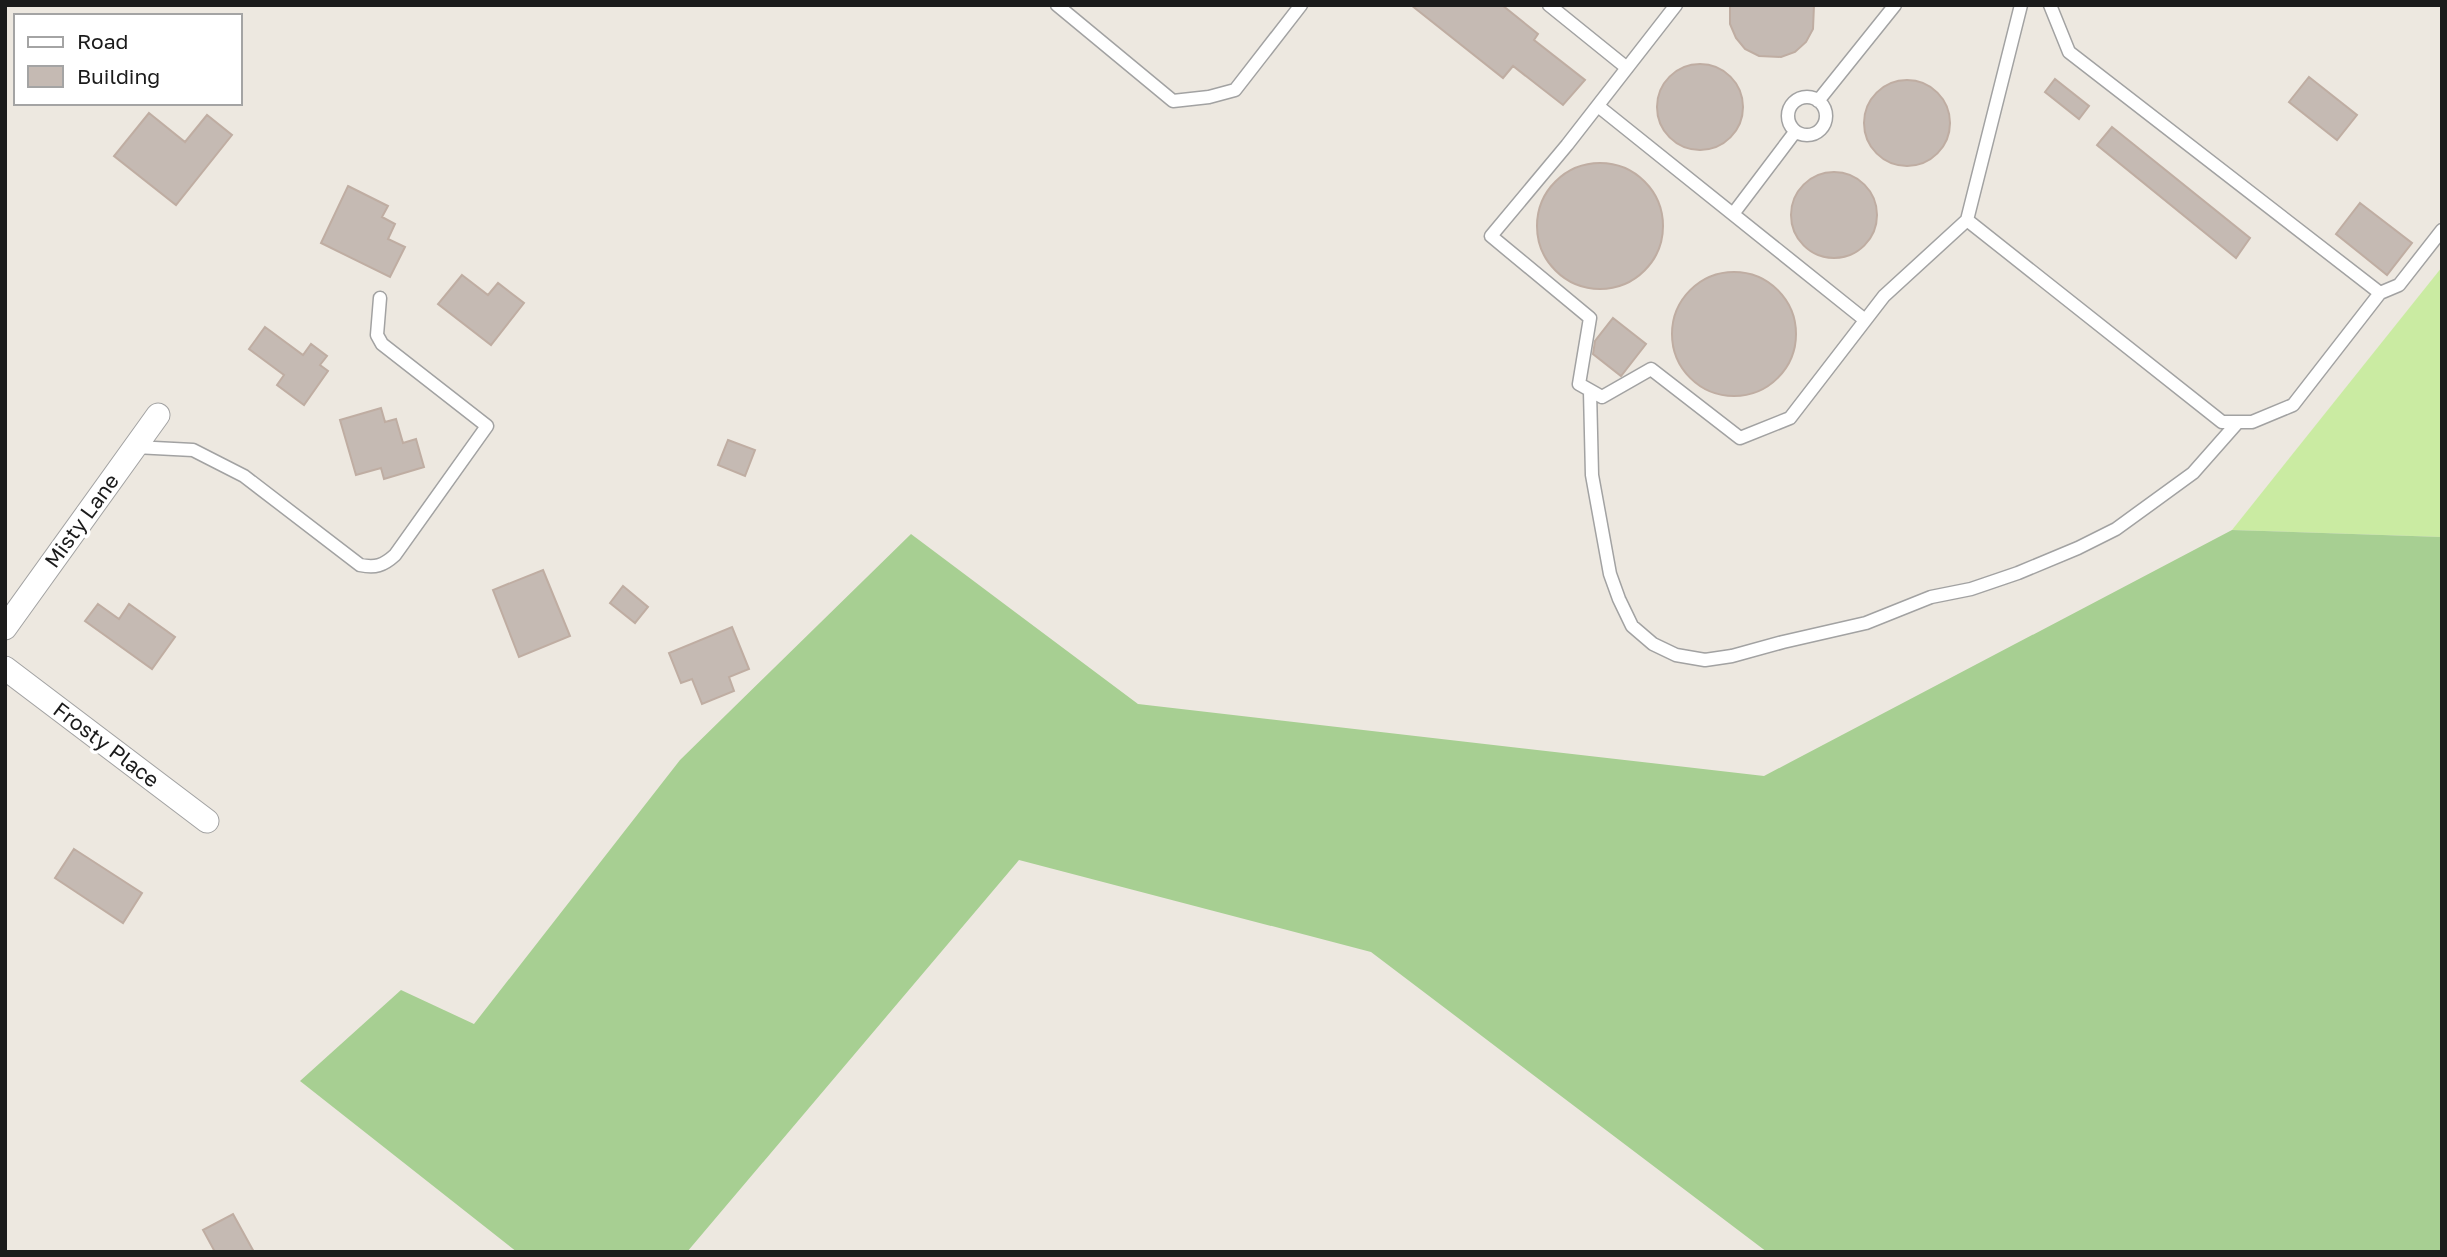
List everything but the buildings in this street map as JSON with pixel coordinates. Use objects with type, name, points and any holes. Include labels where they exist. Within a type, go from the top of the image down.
[{"type":"street","name":"Misty Lane","points":[[5,628],[158,415]]},
{"type":"street","name":"Frosty Place","points":[[5,668],[207,821]]},
{"type":"lane","points":[[1057,5],[1173,102],[1235,90],[1301,5]]},
{"type":"lane","points":[[1549,5],[1628,68]]},
{"type":"lane","points":[[1676,5],[1598,106],[1491,236],[1590,318],[1579,384],[1602,397],[1650,369],[1740,438],[1790,418],[1884,296],[1968,220],[2021,5]]},
{"type":"lane","points":[[1818,101],[1895,5]]},
{"type":"lane","points":[[2050,5],[2069,52],[2380,293]]},
{"type":"lane","points":[[1804,97],[1818,101],[1826,114],[1822,128],[1810,135],[1795,132],[1788,119],[1791,105],[1804,97]]},
{"type":"lane","points":[[1598,106],[1865,320]]},
{"type":"lane","points":[[1732,214],[1795,132]]},
{"type":"lane","points":[[1968,220],[2222,422],[2252,422],[2293,405],[2380,293],[2399,285],[2442,230]]},
{"type":"lane","points":[[135,447],[193,450],[244,476],[360,565],[377,567],[385,564],[395,555],[488,426],[383,344],[377,335],[380,298]]},
{"type":"lane","points":[[1590,391],[1592,475],[1610,574],[1619,599],[1632,626],[1653,644],[1676,655],[1705,660],[1732,656],[1866,623],[1931,597],[1971,589],[2018,573],[2078,548],[2116,529],[2193,473],[2238,422]]},
{"type":"green space","points":[[2442,267],[2442,537],[2232,530]]},
{"type":"green space","points":[[2232,530],[2442,537],[2442,1252],[1767,1252],[1371,952],[1019,860],[687,1252],[517,1252],[300,1081],[401,990],[474,1024],[680,760],[911,534],[1138,704],[1764,776]]}]
